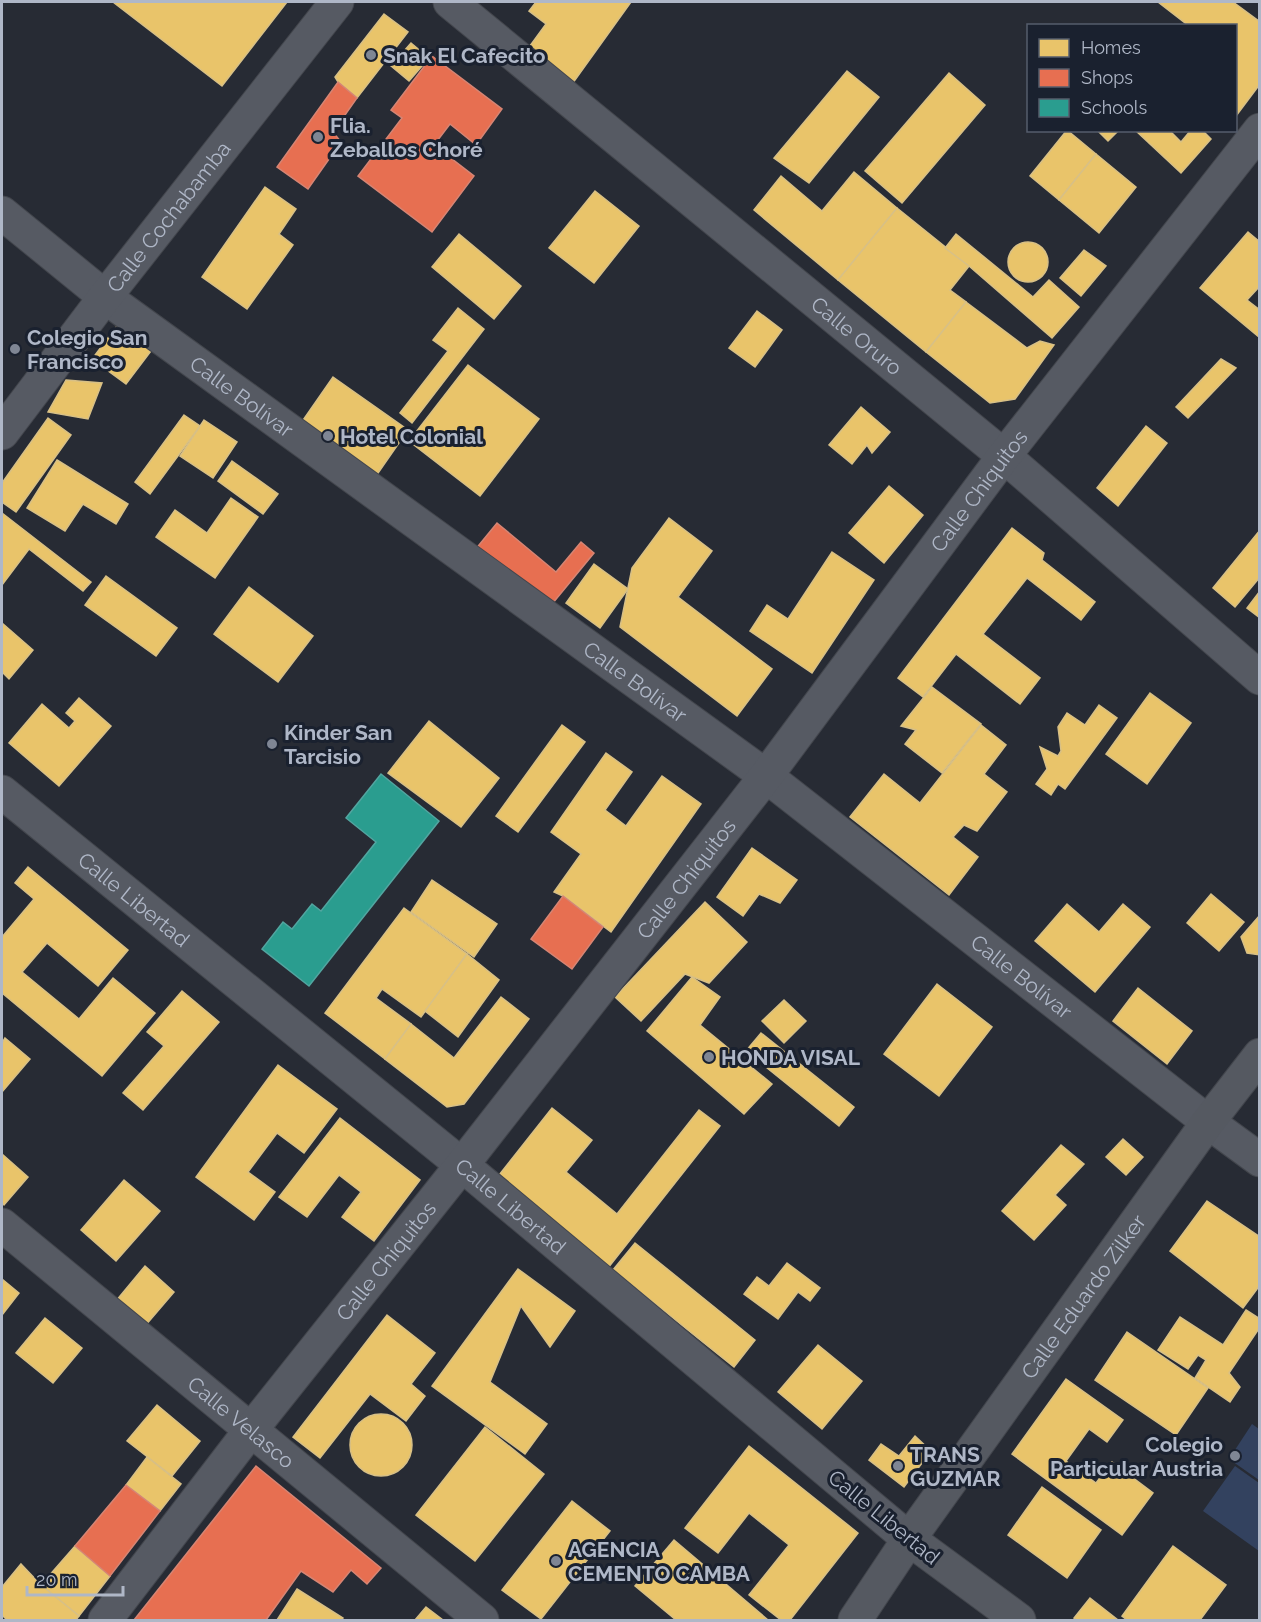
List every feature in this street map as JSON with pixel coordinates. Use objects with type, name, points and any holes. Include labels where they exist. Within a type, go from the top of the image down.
[{"type":"street","name":"Calle Cochabamba","points":[[2,434],[105,297],[338,2]]},
{"type":"street","name":"Calle Oruro","points":[[450,2],[1004,456],[1260,678]]},
{"type":"street","name":"Calle Chiquitos","points":[[105,1620],[250,1431],[462,1165],[766,776],[1004,456],[1260,130]]},
{"type":"street","name":"Calle Bolívar","points":[[2,213],[105,297],[766,776],[1208,1122],[1260,1160]]},
{"type":"street","name":"Calle Libertad","points":[[2,792],[462,1165],[909,1539],[1019,1620]]},
{"type":"street","name":"Calle Eduardo Zilker","points":[[855,1620],[909,1539],[1208,1122],[1260,1055]]},
{"type":"street","name":"Calle Velasco","points":[[2,1226],[482,1620]]},
{"type":"street","name":"Calle Eduardo Zilker","points":[[831,1620],[909,1539]]},
{"type":"water","points":[[1252,1424],[1259,1429],[1259,1480],[1229,1459]]},
{"type":"water","points":[[1235,1466],[1259,1483],[1259,1551],[1203,1511]]},
{"type":"building: Homes","points":[[113,2],[287,2],[222,86]]},
{"type":"building: Homes","points":[[536,2],[631,2],[570,87],[524,54],[546,24],[529,11]]},
{"type":"building: Homes","points":[[1158,2],[1233,2],[1260,22],[1260,84],[1237,115],[1237,24],[1186,24]]},
{"type":"building: Homes","name":"Snak El Cafecito","points":[[384,14],[408,32],[357,98],[335,77]]},
{"type":"building: Homes","points":[[411,43],[429,58],[409,81],[391,66]]},
{"type":"building: Homes","points":[[847,71],[879,97],[809,183],[774,158]]},
{"type":"building: Homes","points":[[949,73],[985,105],[902,203],[865,171]]},
{"type":"building: Homes","points":[[1065,132],[1069,132],[1096,154],[1059,200],[1030,176]]},
{"type":"building: Homes","points":[[1099,132],[1117,132],[1108,141]]},
{"type":"building: Homes","points":[[1137,132],[1171,132],[1181,142],[1189,132],[1204,132],[1211,139],[1181,173]]},
{"type":"building: Homes","points":[[1096,154],[1136,187],[1099,233],[1059,200]]},
{"type":"building: Homes","points":[[854,172],[897,208],[838,280],[754,210],[781,176],[822,211]]},
{"type":"building: Homes","points":[[265,187],[296,209],[279,234],[293,245],[247,309],[202,277]]},
{"type":"building: Homes","points":[[595,191],[639,226],[594,283],[549,248]]},
{"type":"building: Homes","points":[[897,208],[969,266],[950,290],[966,302],[926,352],[838,280]]},
{"type":"building: Homes","points":[[1248,232],[1260,242],[1260,286],[1247,300],[1260,310],[1260,338],[1200,288]]},
{"type":"building: Homes","points":[[459,234],[521,286],[494,319],[432,267]]},
{"type":"building: Homes","points":[[956,234],[1033,297],[1049,280],[1079,307],[1052,338],[945,248]]},
{"type":"building: Homes","points":[[1028,242],[1042,248],[1048,262],[1042,276],[1028,282],[1014,276],[1008,262],[1014,248]]},
{"type":"building: Homes","points":[[1084,250],[1106,266],[1081,296],[1060,278]]},
{"type":"building: Homes","points":[[966,302],[1027,348],[1040,341],[1054,345],[1015,399],[990,403],[926,352]]},
{"type":"building: Homes","points":[[458,308],[484,329],[412,423],[400,413],[448,351],[433,340]]},
{"type":"building: Homes","points":[[757,311],[782,330],[755,367],[729,348]]},
{"type":"building: Homes","points":[[117,326],[151,351],[126,384],[92,359]]},
{"type":"building: Homes","points":[[1221,359],[1236,368],[1188,418],[1176,407]]},
{"type":"building: Homes","points":[[468,365],[539,419],[480,496],[409,441]]},
{"type":"building: Homes","points":[[333,377],[408,430],[376,476],[301,423]]},
{"type":"building: Homes","points":[[66,380],[102,383],[88,419],[48,412]]},
{"type":"building: Homes","points":[[861,407],[890,432],[872,453],[867,445],[852,464],[829,445]]},
{"type":"building: Homes","points":[[184,415],[200,426],[150,494],[135,482]]},
{"type":"building: Homes","points":[[48,418],[71,435],[16,512],[2,502],[2,483]]},
{"type":"building: Homes","points":[[204,420],[237,442],[213,478],[180,456]]},
{"type":"building: Homes","points":[[1146,426],[1167,443],[1118,506],[1097,488]]},
{"type":"building: Homes","points":[[57,460],[128,504],[116,524],[83,504],[65,531],[27,508]]},
{"type":"building: Homes","points":[[232,461],[278,494],[263,514],[218,481]]},
{"type":"building: Homes","points":[[889,486],[923,515],[884,563],[849,533]]},
{"type":"building: Homes","points":[[231,498],[258,517],[215,578],[156,537],[175,510],[207,533]]},
{"type":"building: Homes","points":[[2,513],[91,582],[83,591],[29,549],[2,585]]},
{"type":"building: Homes","points":[[669,518],[712,551],[678,597],[772,669],[737,716],[620,627],[632,568]]},
{"type":"building: Homes","points":[[1012,528],[1044,553],[1042,560],[1095,602],[1081,620],[1027,578],[983,634],[1040,678],[1020,704],[956,654],[923,697],[898,678]]},
{"type":"building: Homes","points":[[1260,530],[1260,577],[1235,607],[1213,588]]},
{"type":"building: Homes","points":[[832,552],[874,580],[812,673],[750,631],[767,605],[788,619]]},
{"type":"building: Homes","points":[[594,564],[628,589],[600,628],[566,603]]},
{"type":"building: Homes","points":[[106,576],[177,628],[156,656],[85,605]]},
{"type":"building: Homes","points":[[249,587],[313,636],[278,682],[214,634]]},
{"type":"building: Homes","points":[[1260,591],[1260,618],[1247,608]]},
{"type":"building: Homes","points":[[2,623],[33,650],[9,679],[2,672]]},
{"type":"building: Homes","points":[[932,687],[981,724],[942,773],[905,744],[916,730],[901,726]]},
{"type":"building: Homes","points":[[1150,693],[1191,723],[1147,784],[1106,754]]},
{"type":"building: Homes","points":[[79,698],[111,726],[59,786],[9,743],[42,704],[69,728],[75,721],[66,713]]},
{"type":"building: Homes","points":[[1099,705],[1117,718],[1065,789],[1058,784],[1051,795],[1036,784],[1047,769],[1040,747],[1058,756],[1061,751],[1058,727],[1067,713],[1085,725]]},
{"type":"building: Homes","points":[[429,721],[499,778],[461,827],[388,773]]},
{"type":"building: Homes","points":[[562,725],[585,742],[518,832],[496,816]]},
{"type":"building: Homes","points":[[981,725],[1006,745],[984,774],[1007,792],[977,831],[964,825],[953,837],[978,857],[949,895],[850,817],[884,774],[920,803]]},
{"type":"building: Homes","points":[[606,753],[632,772],[605,810],[626,826],[662,776],[701,804],[611,932],[563,896],[554,892],[581,854],[551,832]]},
{"type":"building: Homes","points":[[752,848],[797,880],[780,903],[759,894],[743,916],[717,897]]},
{"type":"building: Homes","points":[[28,867],[128,950],[98,986],[47,943],[22,972],[79,1019],[113,978],[155,1013],[102,1076],[2,993],[2,937],[34,899],[15,883]]},
{"type":"building: Homes","points":[[432,880],[497,924],[474,957],[411,912]]},
{"type":"building: Homes","points":[[1211,894],[1244,922],[1219,951],[1187,923]]},
{"type":"building: Homes","points":[[705,902],[747,942],[709,983],[685,974],[641,1021],[615,997]]},
{"type":"building: Homes","points":[[1067,904],[1099,932],[1123,904],[1150,927],[1095,992],[1035,941]]},
{"type":"building: Homes","points":[[404,908],[467,954],[421,1017],[382,989],[376,998],[411,1024],[385,1059],[325,1013]]},
{"type":"building: Homes","points":[[1260,915],[1260,955],[1247,953],[1241,937]]},
{"type":"building: Homes","points":[[467,954],[499,980],[458,1037],[425,1011]]},
{"type":"building: Homes","name":"HONDA VISAL","points":[[692,977],[720,997],[700,1025],[772,1084],[744,1114],[647,1031]]},
{"type":"building: Homes","points":[[937,984],[992,1027],[939,1096],[884,1054]]},
{"type":"building: Homes","points":[[1138,988],[1192,1031],[1167,1064],[1113,1021]]},
{"type":"building: Homes","points":[[182,991],[219,1022],[143,1110],[123,1093],[164,1046],[147,1032]]},
{"type":"building: Homes","points":[[501,997],[529,1019],[464,1104],[447,1107],[385,1059],[411,1024],[454,1058]]},
{"type":"building: Homes","points":[[784,1000],[806,1021],[784,1043],[762,1021]]},
{"type":"building: Homes","points":[[761,1033],[854,1107],[839,1126],[746,1051]]},
{"type":"building: Homes","points":[[5,1038],[30,1059],[2,1092],[2,1043]]},
{"type":"building: Homes","points":[[278,1065],[337,1109],[304,1153],[277,1133],[248,1172],[275,1192],[254,1220],[196,1177]]},
{"type":"building: Homes","points":[[552,1108],[592,1140],[566,1172],[617,1214],[699,1110],[720,1126],[608,1268],[496,1179]]},
{"type":"building: Homes","points":[[340,1118],[420,1180],[374,1241],[342,1217],[361,1192],[339,1175],[307,1217],[279,1197]]},
{"type":"building: Homes","points":[[1123,1139],[1143,1157],[1126,1175],[1106,1157]]},
{"type":"building: Homes","points":[[1061,1145],[1084,1164],[1055,1195],[1066,1205],[1034,1240],[1002,1211]]},
{"type":"building: Homes","points":[[2,1154],[28,1177],[4,1205],[2,1203]]},
{"type":"building: Homes","points":[[124,1180],[160,1211],[116,1261],[81,1230]]},
{"type":"building: Homes","points":[[1207,1201],[1260,1237],[1260,1285],[1243,1308],[1170,1251]]},
{"type":"building: Homes","points":[[635,1243],[755,1340],[734,1367],[613,1270]]},
{"type":"building: Homes","points":[[787,1263],[820,1288],[810,1301],[798,1292],[778,1319],[744,1294],[757,1277],[769,1286]]},
{"type":"building: Homes","points":[[145,1266],[174,1292],[145,1326],[116,1301]]},
{"type":"building: Homes","points":[[518,1269],[575,1311],[550,1347],[521,1306],[490,1382],[547,1424],[525,1454],[432,1386]]},
{"type":"building: Homes","points":[[2,1279],[19,1293],[2,1315]]},
{"type":"building: Homes","points":[[1246,1310],[1260,1319],[1260,1327],[1229,1373],[1240,1387],[1230,1402],[1195,1378],[1206,1360],[1198,1355],[1188,1369],[1158,1350],[1180,1317],[1223,1345]]},
{"type":"building: Homes","points":[[387,1315],[435,1353],[411,1384],[425,1396],[406,1421],[370,1394],[320,1458],[293,1437]]},
{"type":"building: Homes","points":[[45,1318],[82,1348],[53,1383],[16,1353]]},
{"type":"building: Homes","points":[[1127,1332],[1208,1388],[1176,1435],[1095,1380]]},
{"type":"building: Homes","points":[[818,1345],[862,1381],[822,1429],[778,1392]]},
{"type":"building: Homes","points":[[1066,1379],[1123,1420],[1107,1442],[1089,1429],[1066,1461],[1096,1483],[1112,1462],[1153,1493],[1122,1535],[1012,1454]]},
{"type":"building: Homes","points":[[157,1405],[200,1441],[172,1476],[127,1441]]},
{"type":"building: Homes","points":[[375,1414],[387,1414],[403,1423],[410,1433],[412,1445],[410,1457],[403,1467],[387,1476],[375,1476],[364,1471],[355,1462],[350,1451],[350,1439],[355,1428],[364,1419]]},
{"type":"building: Homes","points":[[485,1427],[544,1474],[475,1561],[416,1515]]},
{"type":"building: Homes","name":"TRANS GUZMAR","points":[[915,1436],[931,1451],[904,1487],[869,1460],[881,1444],[899,1456]]},
{"type":"building: Homes","points":[[749,1446],[858,1533],[790,1620],[781,1620],[749,1595],[789,1545],[749,1513],[718,1553],[685,1528]]},
{"type":"building: Homes","points":[[147,1457],[181,1484],[160,1511],[126,1485]]},
{"type":"building: Homes","points":[[1042,1487],[1101,1530],[1067,1578],[1008,1535]]},
{"type":"building: Homes","name":"AGENCIA CEMENTO CAMBA","points":[[572,1501],[610,1531],[541,1619],[502,1590]]},
{"type":"building: Homes","points":[[674,1540],[768,1620],[676,1620],[635,1586]]},
{"type":"building: Homes","points":[[75,1546],[110,1576],[79,1616],[41,1585]]},
{"type":"building: Homes","points":[[1173,1546],[1226,1585],[1200,1620],[1127,1620],[1122,1616]]},
{"type":"building: Homes","points":[[21,1564],[41,1585],[79,1616],[76,1620],[7,1620],[2,1615],[2,1587]]},
{"type":"building: Homes","points":[[297,1589],[343,1618],[342,1620],[277,1620]]},
{"type":"building: Homes","points":[[1090,1598],[1118,1620],[1077,1620],[1074,1618]]},
{"type":"building: Homes","points":[[426,1607],[443,1620],[415,1620]]},
{"type":"building: Shops","points":[[432,56],[502,109],[476,145],[450,124],[434,145],[474,176],[432,232],[358,176],[402,118],[391,110]]},
{"type":"building: Shops","name":"Flia. Zeballos Choré","points":[[338,82],[357,98],[333,132],[341,142],[308,189],[277,167]]},
{"type":"building: Shops","points":[[497,523],[556,572],[581,542],[594,553],[548,609],[475,550]]},
{"type":"building: Shops","points":[[563,896],[603,927],[572,969],[531,939]]},
{"type":"building: Shops","points":[[256,1466],[381,1568],[367,1584],[351,1570],[333,1592],[301,1571],[266,1620],[134,1620]]},
{"type":"building: Shops","points":[[126,1485],[160,1511],[110,1576],[75,1546]]},
{"type":"building: Schools","points":[[381,774],[439,821],[309,986],[262,949],[283,922],[292,929],[312,904],[321,911],[376,842],[346,818]]},
{"type":"place","name":"Snak El Cafecito","points":[[371,55]]},
{"type":"place","name":"Flia. Zeballos Choré","points":[[318,137]]},
{"type":"place","name":"Colegio San Francisco","points":[[15,349]]},
{"type":"place","name":"Hotel Colonial","points":[[328,436]]},
{"type":"place","name":"Kinder San Tarcisio","points":[[272,744]]},
{"type":"place","name":"HONDA VISAL","points":[[709,1057]]},
{"type":"place","name":"Colegio Particular Austria","points":[[1235,1456]]},
{"type":"place","name":"TRANS GUZMAR","points":[[898,1466]]},
{"type":"place","name":"AGENCIA CEMENTO CAMBA","points":[[556,1561]]}]
